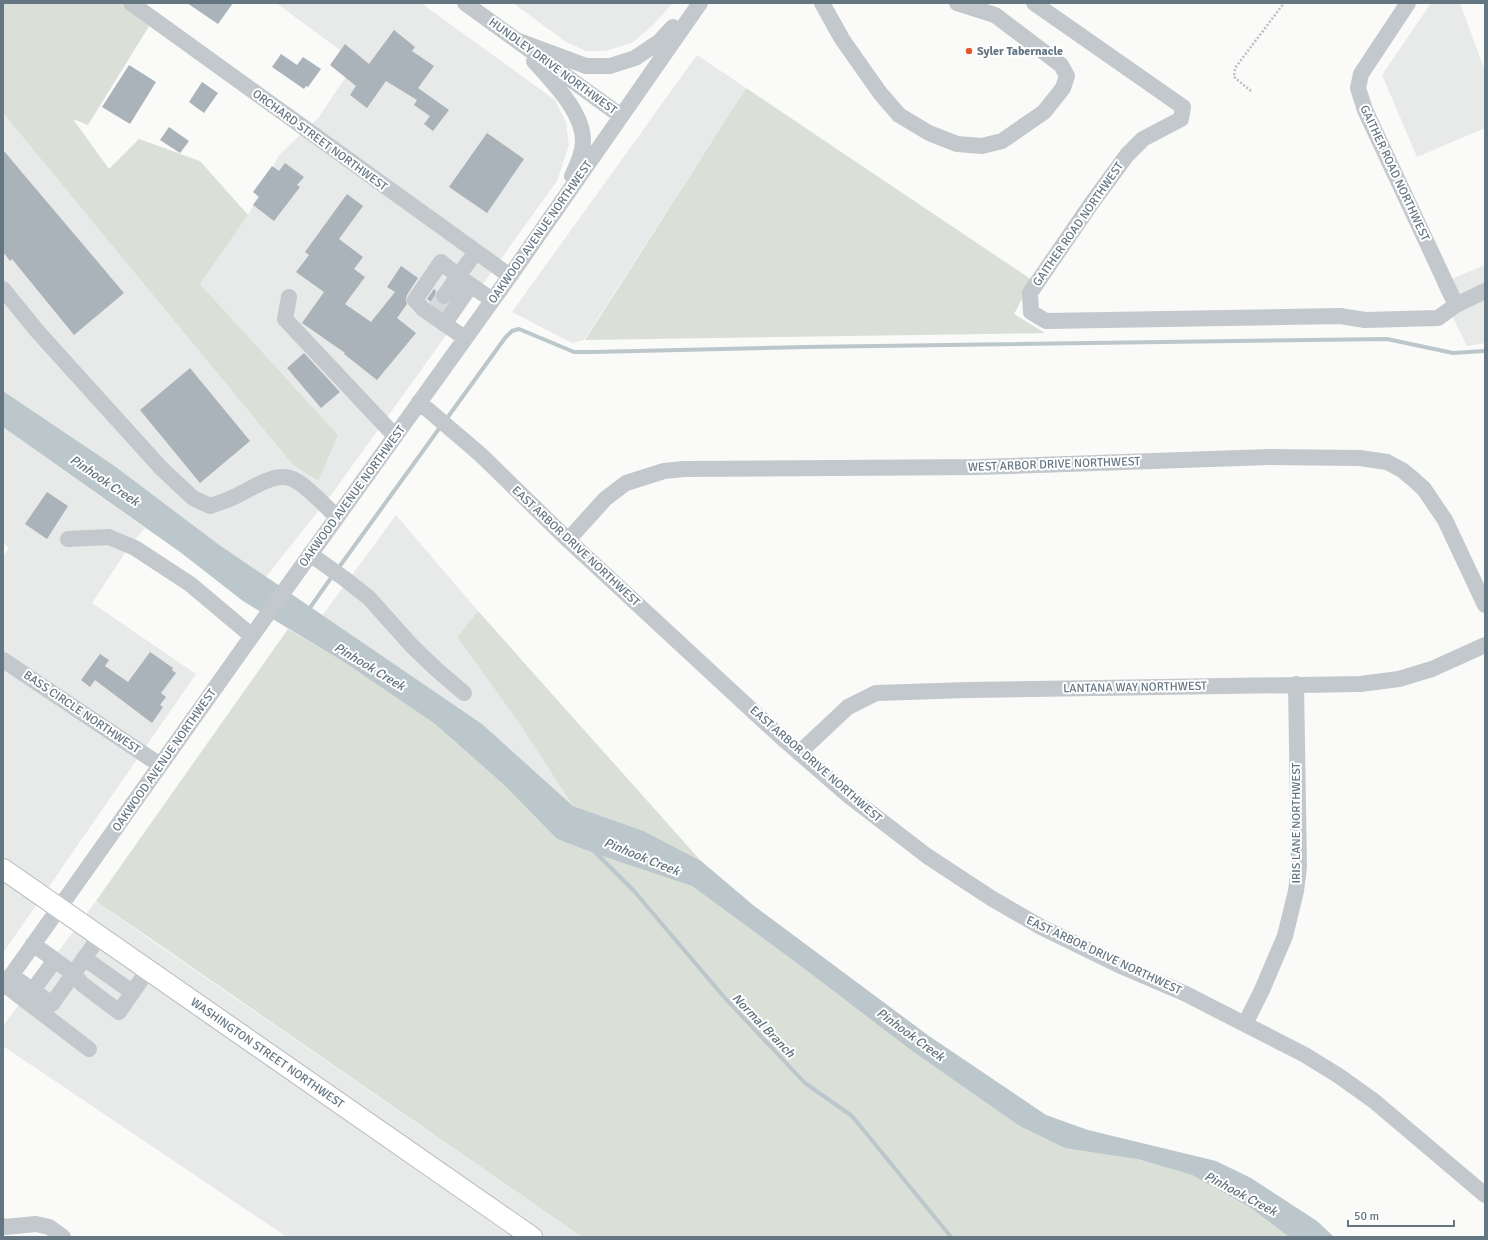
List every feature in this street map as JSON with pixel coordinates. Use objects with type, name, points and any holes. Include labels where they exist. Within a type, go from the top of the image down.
[{"type":"main road","name":"WASHINGTON STREET NORTHWEST","points":[[3,869],[532,1237]]},
{"type":"street","name":"ORCHARD STREET NORTHWEST","points":[[131,3],[510,276]]},
{"type":"street","name":"HUNDLEY DRIVE NORTHWEST","points":[[465,3],[621,116]]},
{"type":"street","points":[[516,40],[586,66],[610,66],[635,58],[659,42],[696,3]]},
{"type":"street","name":"OAKWOOD AVENUE NORTHWEST","points":[[6,983],[336,517],[510,276],[700,3]]},
{"type":"street","points":[[822,3],[842,39],[880,93],[899,115],[929,133],[957,144],[982,146],[1002,141],[1044,112],[1063,88],[1067,76],[1061,65],[995,15],[957,3]]},
{"type":"street","name":"GAITHER ROAD NORTHWEST","points":[[1034,3],[1183,107],[1180,119],[1143,139],[1127,154],[1030,293],[1031,312],[1046,321],[1340,316],[1365,320],[1438,318],[1456,305],[1485,291]]},
{"type":"street","name":"GAITHER ROAD NORTHWEST","points":[[1408,3],[1361,74],[1358,88],[1365,110],[1456,305]]},
{"type":"street","points":[[516,40],[569,101],[580,123],[583,141],[579,161],[563,199]]},
{"type":"street","points":[[439,311],[465,280],[476,252]]},
{"type":"street","points":[[465,338],[439,311],[423,309],[415,300],[441,262],[492,300]]},
{"type":"street","points":[[439,311],[465,280]]},
{"type":"street","points":[[3,289],[43,338],[161,468],[193,498],[210,506],[233,498],[278,476],[291,478],[318,499],[336,517]]},
{"type":"street","points":[[289,297],[285,319],[395,436]]},
{"type":"street","name":"EAST ARBOR DRIVE NORTHWEST","points":[[420,402],[481,455],[568,540],[800,753],[849,796],[927,856],[991,898],[1041,927],[1123,967],[1186,994],[1305,1055],[1363,1092],[1485,1195]]},
{"type":"street","name":"WEST ARBOR DRIVE NORTHWEST","points":[[568,540],[605,499],[626,484],[664,471],[684,469],[979,466],[1269,457],[1360,458],[1388,462],[1402,470],[1424,489],[1445,520],[1485,605]]},
{"type":"street","points":[[68,539],[109,537],[135,548],[190,584],[252,636]]},
{"type":"street","points":[[310,554],[369,598],[412,646],[464,693]]},
{"type":"street","name":"LANTANA WAY NORTHWEST","points":[[800,753],[848,707],[876,693],[1360,684],[1399,679],[1432,669],[1485,646]]},
{"type":"street","name":"BASS CIRCLE NORTHWEST","points":[[3,660],[160,765]]},
{"type":"street","name":"IRIS LANE NORTHWEST","points":[[1245,1024],[1262,990],[1285,936],[1296,891],[1299,867],[1296,684]]},
{"type":"street","points":[[6,983],[33,990],[52,1004],[100,936]]},
{"type":"street","points":[[33,944],[74,974],[82,984],[119,1012],[148,970]]},
{"type":"street","points":[[84,958],[132,992]]},
{"type":"street","points":[[33,990],[55,960]]},
{"type":"street","points":[[6,983],[89,1049]]},
{"type":"street","points":[[3,1226],[36,1224],[49,1227],[63,1237]]},
{"type":"path","points":[[1251,91],[1234,77],[1235,68],[1284,3]]},
{"type":"shaded area","points":[[3,3],[122,3],[151,23],[88,125],[73,119],[109,169],[139,139],[200,161],[248,215],[200,284],[338,435],[318,481],[293,465],[3,113]]},
{"type":"shaded area","points":[[276,3],[421,3],[555,100],[566,122],[569,145],[557,181],[334,491],[266,577],[218,544],[116,467],[3,391],[3,113],[293,465],[317,481],[338,435],[200,284],[248,215],[279,155],[318,118],[356,62]]},
{"type":"shaded area","points":[[513,3],[673,3],[653,25],[632,43],[605,51],[586,51],[566,42]]},
{"type":"shaded area","points":[[1431,3],[1460,3],[1485,71],[1485,128],[1417,157],[1382,75]]},
{"type":"shaded area","points":[[697,55],[746,88],[584,340],[572,343],[512,312]]},
{"type":"shaded area","points":[[746,88],[1032,280],[1014,314],[1045,333],[585,340]]},
{"type":"shaded area","points":[[1485,265],[1485,343],[1467,346],[1437,285]]},
{"type":"shaded area","points":[[3,427],[145,528],[129,547],[92,603],[196,674],[3,953],[3,557],[9,548],[3,543]]},
{"type":"shaded area","points":[[396,515],[478,611],[457,637],[517,720],[573,806],[482,724],[322,616]]},
{"type":"shaded area","points":[[478,611],[701,861],[644,831],[573,806],[517,720],[457,637]]},
{"type":"shaded area","points":[[288,629],[347,664],[435,724],[503,784],[557,839],[596,854],[692,886],[912,1051],[1018,1125],[1192,1175],[1251,1208],[1289,1237],[582,1237],[96,901]]},
{"type":"shaded area","points":[[96,901],[582,1237],[287,1237],[3,1046],[3,1026]]},
{"type":"water","name":"Pinhook Creek","points":[[3,391],[116,467],[218,544],[482,724],[573,806],[644,831],[701,861],[753,905],[929,1036],[1046,1115],[1088,1130],[1216,1161],[1251,1178],[1317,1221],[1334,1237],[1289,1237],[1251,1208],[1192,1175],[1137,1159],[1065,1148],[1018,1125],[912,1051],[692,886],[596,854],[557,839],[503,784],[435,724],[347,664],[243,601],[180,552],[3,427]]},
{"type":"building","points":[[187,3],[233,3],[218,24]]},
{"type":"building","points":[[394,30],[415,47],[412,51],[434,66],[418,88],[449,110],[433,131],[424,124],[430,116],[414,105],[417,100],[386,81],[367,108],[350,95],[356,86],[330,65],[345,44],[369,64]]},
{"type":"building","points":[[281,54],[297,65],[303,57],[321,69],[308,87],[306,86],[304,89],[272,67]]},
{"type":"building","points":[[129,65],[156,82],[130,124],[102,107]]},
{"type":"building","points":[[202,82],[218,93],[204,113],[189,102]]},
{"type":"building","points":[[169,127],[189,141],[180,153],[160,140]]},
{"type":"building","points":[[487,133],[524,159],[487,213],[449,187]]},
{"type":"building","points":[[3,150],[124,293],[74,335],[12,259],[10,261],[3,252]]},
{"type":"building","points":[[285,163],[304,177],[297,185],[300,187],[274,221],[253,205],[259,197],[253,192],[272,166],[279,171]]},
{"type":"building","points":[[347,194],[363,206],[339,239],[363,257],[354,269],[365,277],[345,304],[371,322],[395,292],[387,287],[401,266],[418,278],[407,295],[407,304],[397,318],[416,333],[377,380],[344,354],[345,353],[302,323],[324,292],[296,272],[309,255],[305,252]]},
{"type":"building","points":[[434,289],[436,291],[436,300],[439,304],[446,305],[442,310],[427,299]]},
{"type":"building","points":[[304,353],[340,392],[321,408],[287,368]]},
{"type":"building","points":[[190,368],[250,441],[200,483],[140,410]]},
{"type":"building","points":[[47,492],[68,506],[47,539],[25,524]]},
{"type":"building","points":[[150,652],[173,668],[172,670],[176,673],[161,693],[166,697],[160,705],[163,707],[152,723],[95,680],[90,687],[81,680],[100,654],[109,660],[105,666],[128,682]]},
{"type":"waterway","points":[[445,421],[505,338],[512,331],[519,329],[574,352],[805,347],[1387,339],[1453,353],[1485,351]]},
{"type":"waterway","points":[[337,570],[441,426]]},
{"type":"waterway","points":[[307,612],[333,575]]},
{"type":"waterway","name":"Normal Branch","points":[[594,851],[634,891],[724,997],[805,1083],[852,1116],[951,1237]]},
{"type":"tunnel","points":[[435,309],[444,296]]},
{"type":"place","name":"Syler Tabernacle","points":[[969,51]]}]
